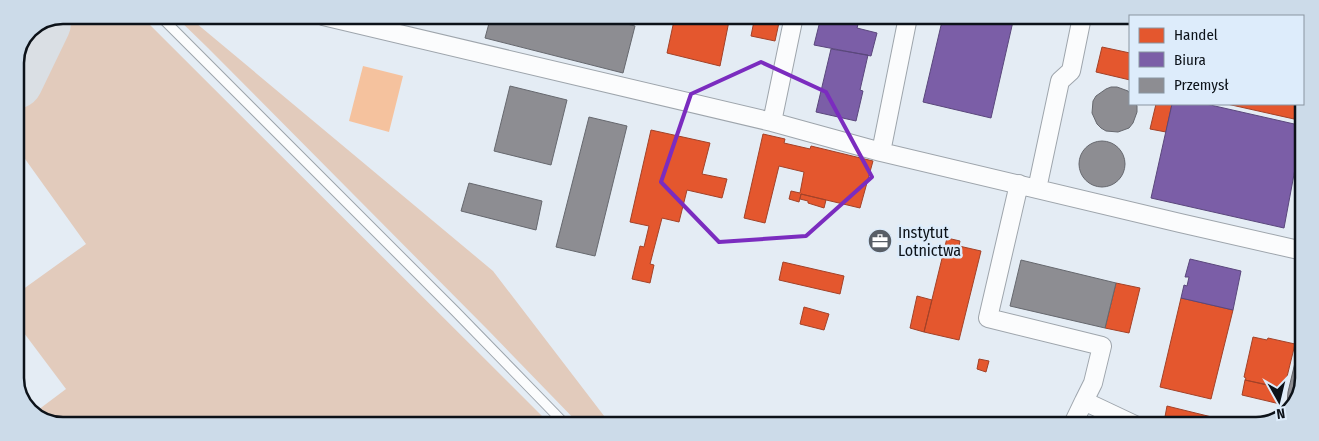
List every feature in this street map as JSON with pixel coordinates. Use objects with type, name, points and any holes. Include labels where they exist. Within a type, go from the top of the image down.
[{"type":"street","points":[[357,24],[772,122],[880,152],[1295,249]]},
{"type":"street","points":[[772,122],[792,24]]},
{"type":"street","points":[[880,152],[907,24]]},
{"type":"street","points":[[1037,189],[1060,81],[1071,71],[1081,24]]},
{"type":"street","points":[[1019,184],[988,318],[1102,346],[1093,383],[1076,417]]},
{"type":"street","points":[[1084,401],[1118,417]]},
{"type":"lane","points":[[169,24],[558,417]]},
{"type":"highlighted area","points":[[761,62],[826,92],[872,177],[806,236],[719,242],[661,182],[691,94]]},
{"type":"shaded area","points":[[64,24],[149,24],[543,417],[63,417],[53,416],[41,411],[39,409],[66,389],[24,333],[24,289],[86,244],[24,158],[24,106]]},
{"type":"shaded area","points":[[183,24],[197,24],[493,271],[605,417],[572,417]]},
{"type":"shaded area","points":[[363,66],[403,76],[389,132],[349,121]]},
{"type":"building: Handel","points":[[673,24],[728,24],[720,66],[667,53]]},
{"type":"building: Handel","points":[[753,24],[779,24],[775,41],[751,36]]},
{"type":"building: Handel","points":[[1102,47],[1129,53],[1129,80],[1096,72]]},
{"type":"building: Handel","points":[[1156,105],[1172,105],[1166,132],[1150,129]]},
{"type":"building: Handel","points":[[1231,105],[1295,105],[1294,119]]},
{"type":"building: Handel","points":[[651,130],[710,143],[702,174],[727,179],[722,198],[687,190],[679,222],[662,218],[650,264],[654,265],[650,283],[632,279],[640,246],[644,247],[649,226],[630,222]]},
{"type":"building: Handel","points":[[763,134],[785,139],[784,143],[810,149],[811,146],[873,161],[860,208],[801,194],[799,202],[789,199],[791,191],[800,193],[804,172],[779,166],[765,223],[744,218]]},
{"type":"building: Handel","points":[[801,194],[826,200],[824,208],[800,199]]},
{"type":"building: Handel","points":[[947,238],[960,241],[959,246],[981,251],[959,340],[924,332]]},
{"type":"building: Handel","points":[[783,262],[844,276],[840,294],[779,280]]},
{"type":"building: Handel","points":[[1116,283],[1140,288],[1129,333],[1105,328]]},
{"type":"building: Handel","points":[[917,296],[932,300],[924,332],[910,328]]},
{"type":"building: Handel","points":[[1181,298],[1233,310],[1211,399],[1160,387]]},
{"type":"building: Handel","points":[[804,307],[829,314],[824,330],[800,324]]},
{"type":"building: Handel","points":[[1253,337],[1295,344],[1284,389],[1245,380],[1246,378],[1244,377]]},
{"type":"building: Handel","points":[[979,359],[989,361],[986,372],[977,369]]},
{"type":"building: Handel","points":[[1245,380],[1283,388],[1280,404],[1242,395]]},
{"type":"building: Handel","points":[[1167,406],[1212,417],[1165,417]]},
{"type":"building: Biura","points":[[819,24],[858,24],[857,28],[877,33],[871,56],[814,45]]},
{"type":"building: Biura","points":[[941,24],[1012,24],[991,118],[923,102]]},
{"type":"building: Biura","points":[[831,49],[868,55],[860,90],[863,91],[856,121],[816,112]]},
{"type":"building: Biura","points":[[1172,105],[1210,105],[1295,124],[1295,169],[1284,228],[1151,198]]},
{"type":"building: Biura","points":[[1190,259],[1241,271],[1233,310],[1181,298],[1184,285],[1187,286],[1189,277],[1185,277]]},
{"type":"building: Przemysł","points":[[489,24],[627,24],[635,26],[623,73],[485,38]]},
{"type":"building: Przemysł","points":[[510,86],[567,100],[551,165],[494,151]]},
{"type":"building: Przemysł","points":[[1117,87],[1128,91],[1129,105],[1136,105],[1137,112],[1129,128],[1118,132],[1106,131],[1097,124],[1092,113],[1093,101],[1096,96],[1106,89]]},
{"type":"building: Przemysł","points":[[589,117],[627,126],[595,256],[556,247]]},
{"type":"building: Przemysł","points":[[1102,141],[1115,145],[1121,151],[1125,164],[1121,177],[1115,183],[1102,187],[1089,183],[1083,177],[1079,164],[1083,151],[1089,145]]},
{"type":"building: Przemysł","points":[[469,183],[542,201],[536,230],[461,211]]},
{"type":"building: Przemysł","points":[[1021,260],[1116,283],[1105,328],[1010,306]]},
{"type":"building: Przemysł","points":[[1295,363],[1294,388],[1287,402]]},
{"type":"taxiway","points":[[24,62],[39,32]]},
{"type":"place","name":"Instytut Lotnictwa","points":[[880,241]]}]
